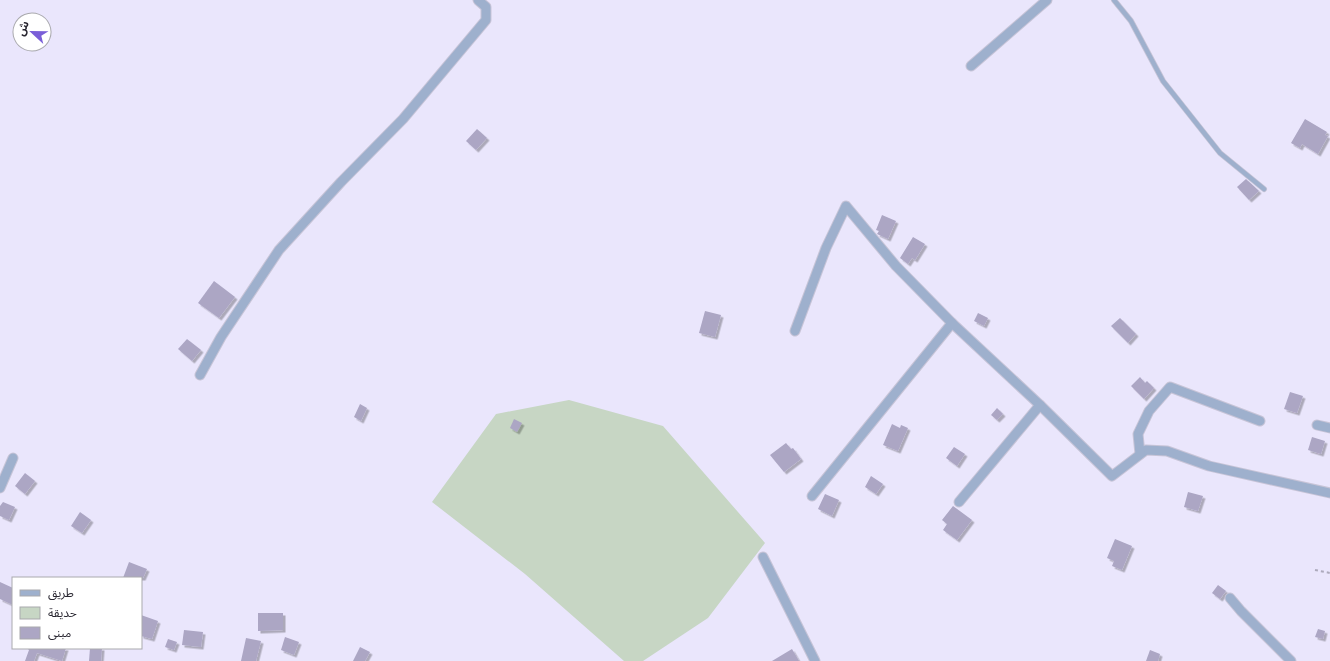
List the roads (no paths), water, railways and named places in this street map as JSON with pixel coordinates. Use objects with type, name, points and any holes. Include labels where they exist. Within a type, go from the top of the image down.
[{"type":"street","points":[[200,375],[221,337],[279,250],[341,182],[403,119],[486,20],[486,7],[478,0]]},
{"type":"street","points":[[971,66],[1047,0]]},
{"type":"street","points":[[795,331],[826,248],[846,206],[896,266],[952,323],[1040,404],[1112,476],[1146,450],[1167,451],[1209,466],[1330,493]]},
{"type":"street","points":[[812,496],[952,323]]},
{"type":"street","points":[[1140,454],[1138,434],[1149,411],[1170,387],[1260,420]]},
{"type":"street","points":[[959,502],[1040,404]]},
{"type":"street","points":[[1317,425],[1330,428]]},
{"type":"street","points":[[0,488],[13,458]]},
{"type":"street","points":[[763,557],[815,661]]},
{"type":"street","points":[[1230,598],[1291,661]]},
{"type":"lane","points":[[1114,0],[1131,21],[1168,87],[1220,153],[1264,189]]}]
